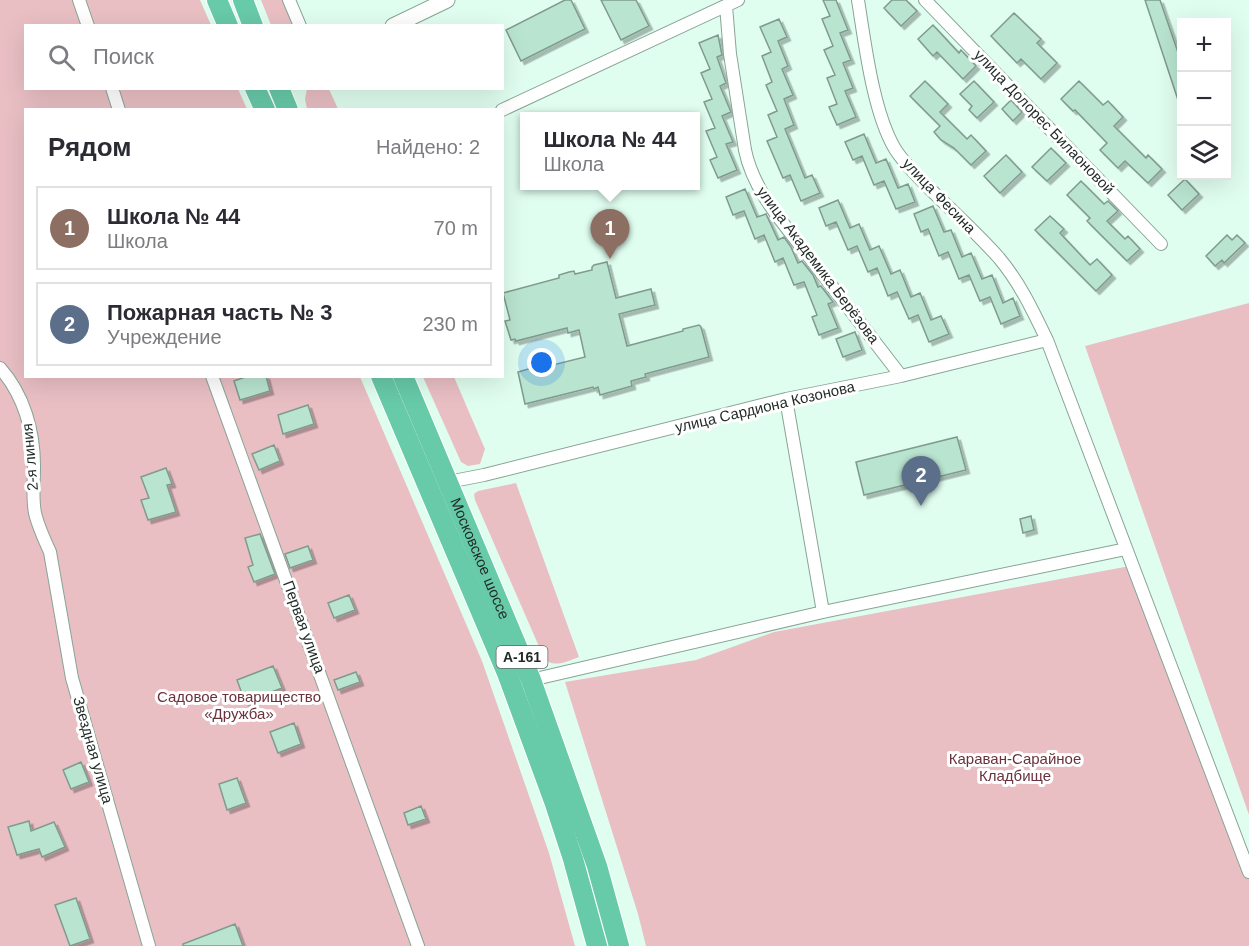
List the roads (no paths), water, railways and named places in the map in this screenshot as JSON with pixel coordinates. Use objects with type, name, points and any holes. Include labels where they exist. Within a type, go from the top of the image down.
[{"type":"highway","points":[[217,0],[227,24]]},
{"type":"highway","points":[[243,0],[252,24]]},
{"type":"highway","points":[[256,90],[264,108]]},
{"type":"highway","points":[[280,90],[287,108]]},
{"type":"highway","name":"Московское шоссе","points":[[382,378],[507,673],[554,801],[597,946]]},
{"type":"highway","name":"Московское шоссе","points":[[404,378],[531,680],[597,866],[619,946]]},
{"type":"street","points":[[79,0],[87,24]]},
{"type":"street","points":[[289,0],[299,24]]},
{"type":"street","points":[[397,24],[447,0]]},
{"type":"street","points":[[504,109],[738,0]]},
{"type":"street","name":"улица Фесина","points":[[858,0],[866,49],[882,118],[886,132],[897,152],[1014,276],[1047,340],[1249,872]]},
{"type":"street","name":"улица Долорес Билаоновой","points":[[925,0],[1161,244]]},
{"type":"street","name":"улица Академика Берёзова","points":[[726,6],[730,54],[747,164],[777,213],[901,376]]},
{"type":"street","points":[[113,90],[118,108]]},
{"type":"street","name":"улица Сардиона Козонова","points":[[448,482],[786,399],[901,376],[1047,340]]},
{"type":"street","name":"2-я линия","points":[[0,368],[24,406],[31,430],[35,512],[42,536],[50,552]]},
{"type":"street","name":"Первая улица","points":[[213,378],[418,946]]},
{"type":"street","points":[[786,399],[823,612]]},
{"type":"street","points":[[531,680],[823,612],[1126,549]]},
{"type":"street","name":"Звездная улица","points":[[50,552],[72,678],[149,946]]},
{"type":"place","name":"Школа № 44","points":[[610,259]]},
{"type":"place","name":"Пожарная часть № 3","points":[[921,506]]},
{"type":"park label","name":"Садовое товарищество «Дружба»","points":[[239,706]]},
{"type":"park label","name":"Караван-Сарайное Кладбище","points":[[1015,768]]}]
